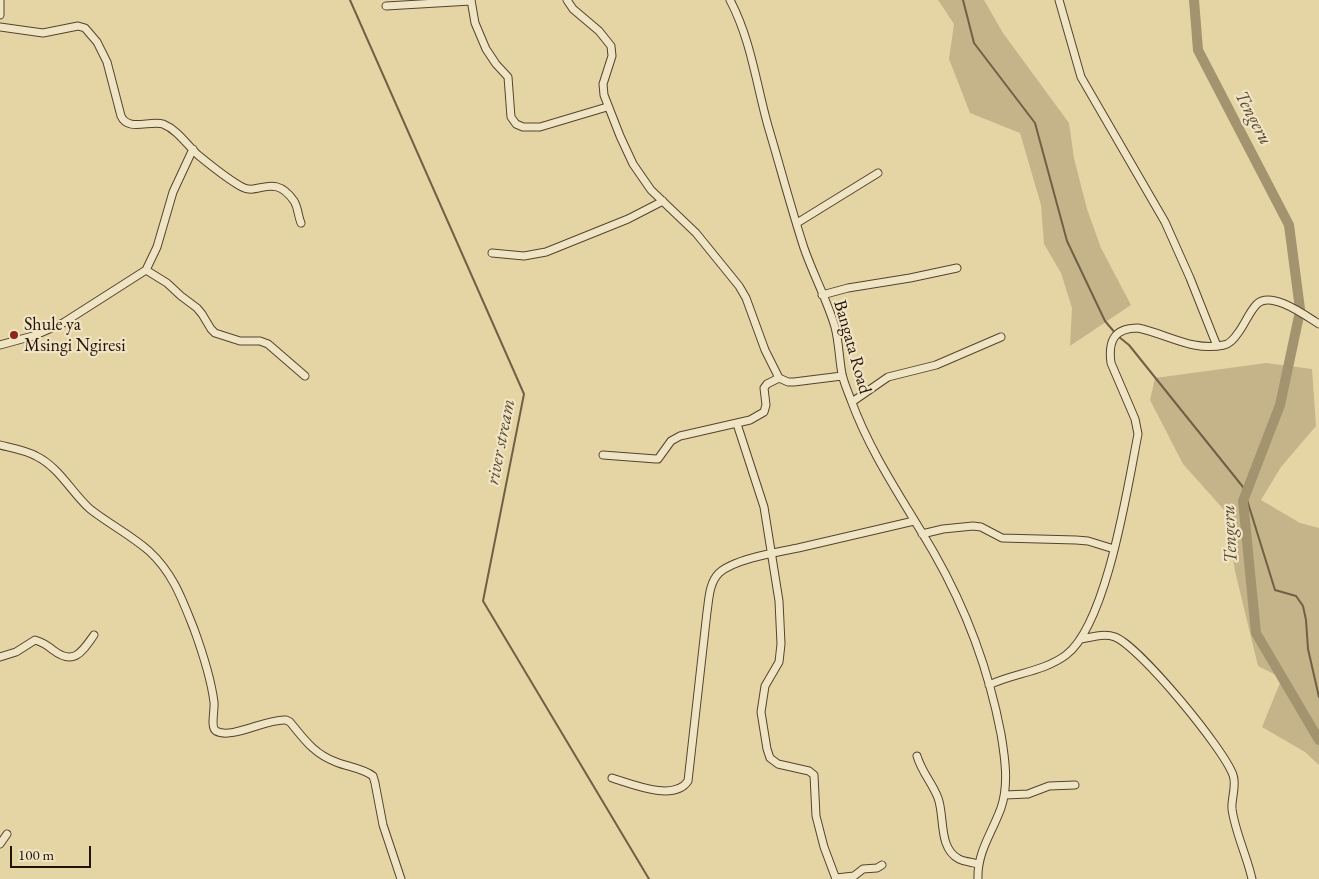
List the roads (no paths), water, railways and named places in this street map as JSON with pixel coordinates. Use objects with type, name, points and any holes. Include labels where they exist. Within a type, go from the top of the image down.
[{"type":"street","points":[[0,0],[0,15]]},
{"type":"street","points":[[386,6],[471,0],[475,23],[480,36],[491,57],[508,77],[511,117],[519,126],[527,128],[540,127],[608,107]]},
{"type":"street","points":[[567,0],[573,9],[599,31],[612,46],[612,56],[603,84],[604,95],[633,164],[651,190],[705,244],[743,292],[779,378],[782,381],[794,382],[842,376]]},
{"type":"street","name":"Bangata Road","points":[[730,0],[748,40],[762,104],[797,223],[834,327],[842,376],[877,458],[934,554],[965,614],[989,685],[1001,734],[1005,764],[1005,795],[981,851],[978,864],[978,879]]},
{"type":"street","points":[[1059,0],[1081,77],[1165,222],[1217,346]]},
{"type":"street","points":[[0,27],[43,33],[78,26],[85,28],[97,42],[107,62],[124,122],[129,124],[162,124],[178,134],[198,155],[242,187],[252,189],[271,185],[279,188],[293,200],[301,223]]},
{"type":"street","points":[[0,345],[33,336],[64,323],[146,270],[157,247],[172,192],[193,149]]},
{"type":"street","points":[[797,223],[878,173]]},
{"type":"street","points":[[492,253],[524,256],[546,252],[628,219],[663,201]]},
{"type":"street","points":[[822,294],[956,268]]},
{"type":"street","points":[[146,270],[157,276],[197,308],[215,333],[240,341],[260,340],[268,344],[306,376]]},
{"type":"street","points":[[989,685],[1007,677],[1048,666],[1068,654],[1081,639],[1095,611],[1114,549],[1138,434],[1135,419],[1111,362],[1111,342],[1116,334],[1121,331],[1138,328],[1200,346],[1211,348],[1226,345],[1233,340],[1256,305],[1265,299],[1284,304],[1319,324]]},
{"type":"street","points":[[852,402],[888,377],[936,365],[1001,337]]},
{"type":"street","points":[[603,455],[656,460],[671,441],[680,436],[750,420],[764,412],[766,405],[764,388],[767,384],[779,378]]},
{"type":"street","points":[[737,424],[764,507],[779,601],[780,662],[768,680],[761,712],[767,749],[770,758],[778,764],[809,771],[814,775],[816,816],[824,848],[836,879],[854,876],[863,869],[877,868],[882,865]]},
{"type":"street","points":[[0,445],[26,452],[42,459],[90,508],[148,551],[174,581],[204,662],[214,700],[215,714],[212,726],[214,729],[218,732],[234,732],[286,720],[290,722],[314,750],[336,762],[362,770],[372,776],[383,825],[401,879]]},
{"type":"street","points":[[612,778],[665,791],[675,790],[684,786],[688,780],[706,612],[711,587],[720,572],[732,565],[772,553],[914,521]]},
{"type":"street","points":[[922,534],[943,529],[973,526],[981,527],[1002,538],[1088,541],[1114,549]]},
{"type":"street","points":[[0,657],[16,652],[35,640],[41,641],[64,657],[69,658],[81,652],[94,635]]},
{"type":"street","points":[[1081,639],[1107,635],[1115,637],[1126,644],[1173,692],[1203,729],[1233,776],[1232,809],[1252,879]]},
{"type":"street","points":[[918,756],[926,779],[938,797],[945,840],[949,849],[958,858],[978,864]]},
{"type":"street","points":[[1005,795],[1024,795],[1037,792],[1049,786],[1075,785]]},
{"type":"street","points":[[0,844],[7,834]]},
{"type":"waterway","name":"river stream","points":[[350,0],[524,394],[483,601],[649,879]]},
{"type":"waterway","points":[[963,0],[974,43],[1035,123],[1067,241],[1105,321],[1116,334]]},
{"type":"waterway","name":"Tengeru","points":[[1194,0],[1198,50],[1289,225],[1300,309]]},
{"type":"waterway","name":"Tengeru","points":[[1299,316],[1280,405],[1243,501],[1256,633],[1319,740]]},
{"type":"waterway","points":[[1119,337],[1129,345],[1243,487],[1275,590],[1296,596],[1303,606],[1308,649],[1319,697]]},
{"type":"place","name":"Shule ya Msingi Ngiresi","points":[[14,335]]}]
